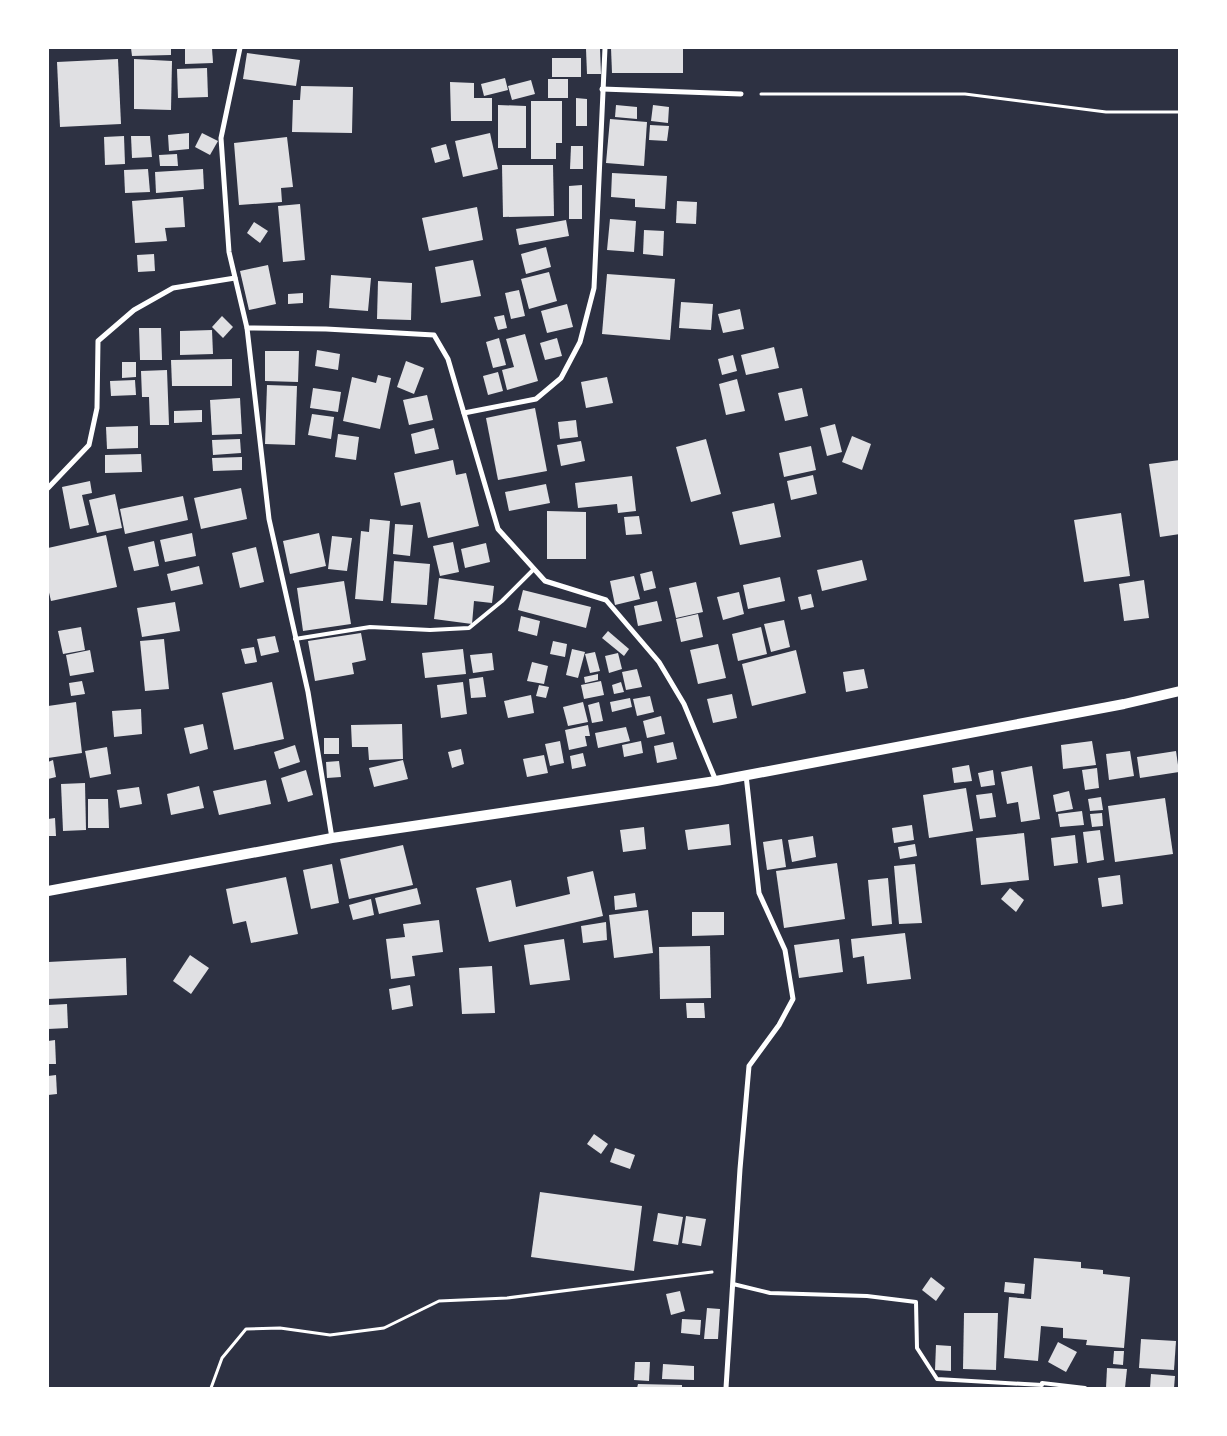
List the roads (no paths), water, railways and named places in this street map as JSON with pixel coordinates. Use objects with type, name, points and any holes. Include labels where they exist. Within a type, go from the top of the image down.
[{"type":"main road","points":[[48,891],[332,838],[716,781],[1124,704],[1180,691]]},
{"type":"street","points":[[240,48],[221,138],[229,252],[247,328],[269,519],[308,692],[332,838]]},
{"type":"street","points":[[464,413],[536,399],[561,378],[580,342],[594,288],[605,48]]},
{"type":"street","points":[[602,89],[741,94]]},
{"type":"street","points":[[48,488],[89,446],[97,408],[98,341],[134,310],[173,288],[235,278]]},
{"type":"street","points":[[247,328],[326,329],[434,336],[448,359],[498,529],[545,581],[606,600],[654,655],[684,704],[716,781]]},
{"type":"street","points":[[726,1388],[749,1066],[780,1025],[793,999],[785,950],[759,893],[746,775]]},
{"type":"lane","points":[[295,640],[370,627],[430,630],[470,628],[534,569]]},
{"type":"lane","points":[[733,1284],[770,1292],[867,1296],[916,1302],[917,1348],[937,1379],[1042,1385],[1042,1383],[1085,1388]]}]
